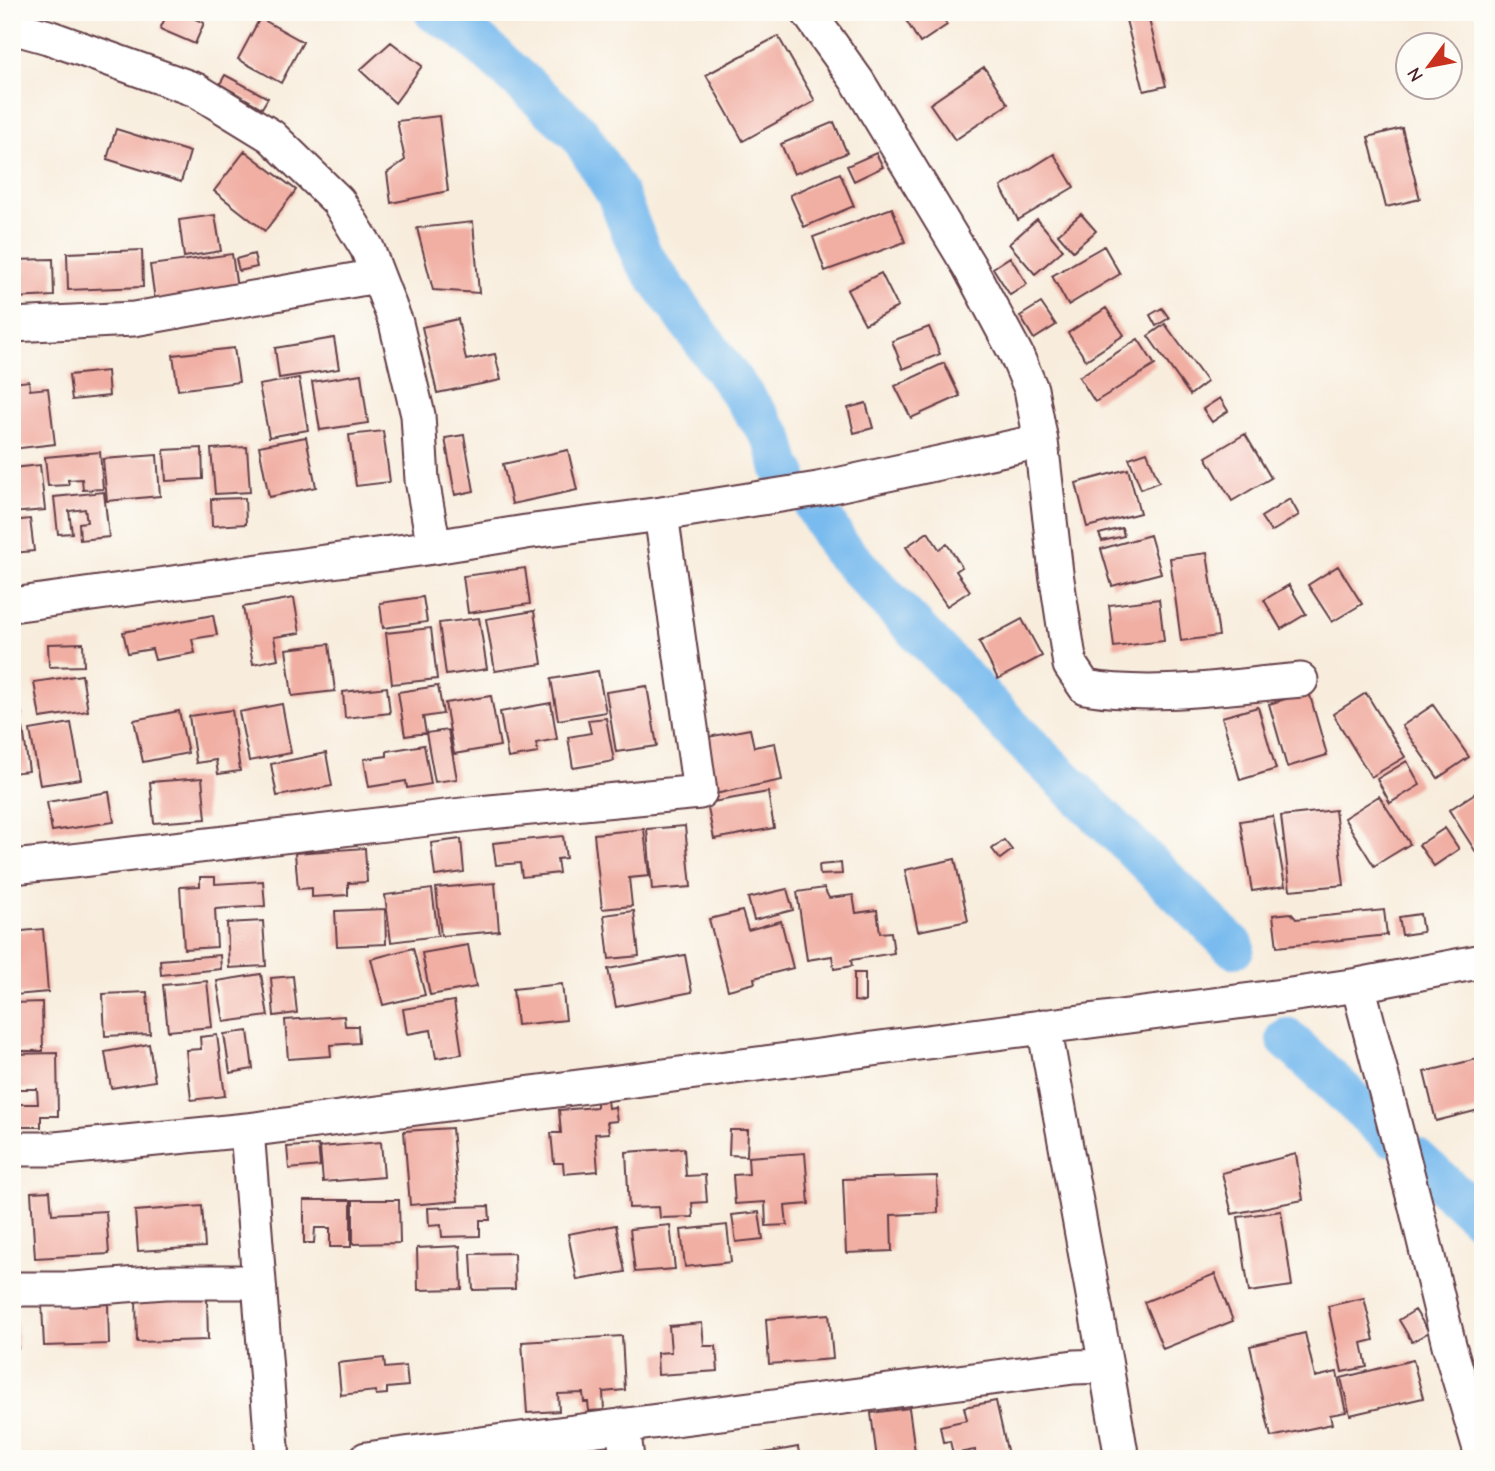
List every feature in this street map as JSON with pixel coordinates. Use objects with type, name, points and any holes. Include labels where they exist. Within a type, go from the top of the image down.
[{"type":"street","points":[[808,12],[858,82],[969,266],[1031,388],[1041,442],[1070,665],[1085,687],[1108,691],[1168,692],[1300,680]]},
{"type":"street","points":[[12,27],[48,37],[196,90],[271,136],[338,201],[367,248],[396,323],[418,415],[422,480],[434,547]]},
{"type":"street","points":[[12,325],[134,320],[377,276]]},
{"type":"street","points":[[12,605],[661,514],[818,489],[1041,442]]},
{"type":"street","points":[[12,867],[466,815],[700,792],[661,514]]},
{"type":"street","points":[[12,1149],[55,1149],[247,1130],[1358,985],[1483,961]]},
{"type":"street","points":[[1358,985],[1449,1345],[1483,1459]]},
{"type":"street","points":[[1044,1026],[1122,1459]]},
{"type":"street","points":[[247,1130],[273,1459]]},
{"type":"street","points":[[12,1289],[73,1289],[165,1282],[259,1282]]},
{"type":"street","points":[[366,1459],[1074,1367],[1106,1366]]},
{"type":"street","points":[[623,1425],[627,1459]]},
{"type":"building","points":[[168,12],[181,12],[204,23],[195,44],[160,29]]},
{"type":"building","points":[[901,12],[939,12],[947,25],[920,43]]},
{"type":"building","points":[[1124,12],[1147,12],[1166,86],[1144,91]]},
{"type":"building","points":[[260,18],[303,42],[281,83],[238,59]]},
{"type":"building","points":[[778,36],[815,101],[743,141],[706,75]]},
{"type":"building","points":[[391,42],[422,66],[395,103],[360,70]]},
{"type":"building","points":[[984,67],[1008,104],[955,140],[930,104]]},
{"type":"building","points":[[225,75],[268,98],[262,108],[220,84]]},
{"type":"building","points":[[439,116],[448,191],[391,203],[387,173],[405,160],[397,121]]},
{"type":"building","points":[[834,122],[847,153],[794,174],[781,144]]},
{"type":"building","points":[[1402,128],[1420,199],[1386,207],[1368,137]]},
{"type":"building","points":[[116,129],[190,152],[181,182],[107,159]]},
{"type":"building","points":[[245,151],[296,190],[265,231],[214,191]]},
{"type":"building","points":[[876,153],[883,167],[854,181],[847,166]]},
{"type":"building","points":[[1054,154],[1074,187],[1018,220],[1001,187]]},
{"type":"building","points":[[840,173],[854,206],[804,227],[790,195]]},
{"type":"building","points":[[892,208],[905,242],[825,271],[813,237]]},
{"type":"building","points":[[1081,214],[1096,231],[1073,251],[1058,234]]},
{"type":"building","points":[[215,215],[221,251],[184,257],[179,220]]},
{"type":"building","points":[[1037,219],[1063,250],[1035,274],[1009,244]]},
{"type":"building","points":[[473,222],[479,293],[433,290],[417,228]]},
{"type":"building","points":[[1104,246],[1120,274],[1068,305],[1052,276]]},
{"type":"building","points":[[142,250],[143,287],[68,290],[67,253]]},
{"type":"building","points":[[232,254],[237,288],[155,300],[150,265]]},
{"type":"building","points":[[254,254],[257,267],[239,271],[236,259]]},
{"type":"building","points":[[1010,257],[1027,284],[1010,295],[993,268]]},
{"type":"building","points":[[53,259],[54,296],[12,298],[12,260]]},
{"type":"building","points":[[881,273],[898,307],[865,324],[847,290]]},
{"type":"building","points":[[1041,303],[1056,325],[1034,339],[1020,316]]},
{"type":"building","points":[[1106,308],[1124,335],[1086,360],[1068,333]]},
{"type":"building","points":[[1162,308],[1169,318],[1156,326],[1150,315]]},
{"type":"building","points":[[458,319],[466,360],[495,354],[501,380],[437,393],[422,327]]},
{"type":"building","points":[[1165,324],[1207,382],[1190,395],[1148,336]]},
{"type":"building","points":[[929,327],[940,354],[903,369],[892,341]]},
{"type":"building","points":[[334,338],[339,369],[279,378],[275,348]]},
{"type":"building","points":[[1138,339],[1155,365],[1095,402],[1079,377]]},
{"type":"building","points":[[234,348],[239,382],[178,390],[173,355]]},
{"type":"building","points":[[944,363],[960,396],[911,418],[895,386]]},
{"type":"building","points":[[107,371],[109,396],[72,400],[69,375]]},
{"type":"building","points":[[361,374],[368,423],[320,430],[312,382]]},
{"type":"building","points":[[299,378],[308,430],[269,437],[259,385]]},
{"type":"building","points":[[29,381],[30,390],[48,388],[55,444],[12,449],[12,383]]},
{"type":"building","points":[[1220,398],[1228,411],[1212,422],[1203,409]]},
{"type":"building","points":[[866,403],[873,428],[854,433],[848,408]]},
{"type":"building","points":[[383,431],[390,482],[356,486],[349,435]]},
{"type":"building","points":[[1245,434],[1271,478],[1232,501],[1206,457]]},
{"type":"building","points":[[464,435],[474,491],[455,495],[445,438]]},
{"type":"building","points":[[306,437],[316,487],[269,497],[259,446]]},
{"type":"building","points":[[247,447],[250,492],[215,494],[211,449]]},
{"type":"building","points":[[202,448],[203,479],[166,481],[164,450]]},
{"type":"building","points":[[568,450],[577,490],[512,504],[503,464]]},
{"type":"building","points":[[100,452],[103,489],[83,490],[82,479],[68,480],[69,485],[48,486],[45,457]]},
{"type":"building","points":[[1147,452],[1159,482],[1141,489],[1129,458]]},
{"type":"building","points":[[157,455],[160,496],[107,501],[103,459]]},
{"type":"building","points":[[40,465],[45,510],[12,513],[12,468]]},
{"type":"building","points":[[1128,469],[1140,513],[1087,527],[1076,483]]},
{"type":"building","points":[[104,492],[109,537],[80,540],[79,523],[87,522],[85,509],[69,511],[72,533],[58,534],[54,497]]},
{"type":"building","points":[[245,498],[246,524],[212,526],[211,499]]},
{"type":"building","points":[[1290,499],[1299,515],[1271,532],[1261,517]]},
{"type":"building","points":[[30,519],[34,551],[12,553],[12,521]]},
{"type":"building","points":[[1122,528],[1124,536],[1102,541],[1099,534]]},
{"type":"building","points":[[928,532],[939,549],[947,544],[962,567],[956,571],[970,591],[947,606],[906,547]]},
{"type":"building","points":[[1150,535],[1161,573],[1112,586],[1101,549]]},
{"type":"building","points":[[1207,553],[1219,636],[1181,641],[1170,558]]},
{"type":"building","points":[[1338,566],[1362,604],[1332,622],[1308,585]]},
{"type":"building","points":[[525,568],[530,604],[468,613],[463,576]]},
{"type":"building","points":[[1289,585],[1306,614],[1281,629],[1264,600]]},
{"type":"building","points":[[423,597],[427,622],[383,628],[380,603]]},
{"type":"building","points":[[294,598],[300,633],[274,637],[278,659],[253,664],[243,607]]},
{"type":"building","points":[[1159,599],[1164,641],[1114,647],[1109,605]]},
{"type":"building","points":[[534,611],[542,664],[495,671],[486,619]]},
{"type":"building","points":[[213,615],[217,635],[192,639],[195,653],[155,660],[152,649],[128,653],[123,632]]},
{"type":"building","points":[[479,618],[487,669],[446,675],[439,623]]},
{"type":"building","points":[[1022,619],[1042,656],[998,679],[979,642]]},
{"type":"building","points":[[431,628],[437,679],[392,684],[386,633]]},
{"type":"building","points":[[83,643],[84,666],[49,667],[48,644]]},
{"type":"building","points":[[329,644],[335,691],[292,696],[286,649]]},
{"type":"building","points":[[598,671],[606,712],[558,720],[551,679]]},
{"type":"building","points":[[82,675],[88,711],[40,718],[34,682]]},
{"type":"building","points":[[17,684],[22,718],[12,720],[12,685]]},
{"type":"building","points":[[438,686],[443,714],[423,717],[426,733],[405,736],[398,692]]},
{"type":"building","points":[[647,686],[657,746],[616,752],[606,692]]},
{"type":"building","points":[[387,687],[390,713],[345,718],[343,692]]},
{"type":"building","points":[[1309,692],[1327,755],[1287,767],[1269,704]]},
{"type":"building","points":[[1366,693],[1405,757],[1371,777],[1333,714]]},
{"type":"building","points":[[491,696],[500,746],[454,754],[445,703]]},
{"type":"building","points":[[551,703],[557,739],[536,743],[538,753],[508,758],[500,712]]},
{"type":"building","points":[[282,704],[291,753],[249,761],[239,712]]},
{"type":"building","points":[[1433,705],[1469,757],[1438,778],[1402,726]]},
{"type":"building","points":[[1258,707],[1276,769],[1240,780],[1222,717]]},
{"type":"building","points":[[232,710],[240,771],[218,774],[216,760],[196,763],[189,716]]},
{"type":"building","points":[[179,711],[188,753],[143,762],[134,720]]},
{"type":"building","points":[[606,718],[614,761],[573,768],[568,737],[591,733],[588,720]]},
{"type":"building","points":[[71,723],[81,779],[40,785],[30,730]]},
{"type":"building","points":[[23,728],[29,771],[12,773],[12,729]]},
{"type":"building","points":[[750,729],[754,747],[775,743],[782,780],[715,794],[703,738]]},
{"type":"building","points":[[448,730],[457,779],[435,782],[426,733]]},
{"type":"building","points":[[424,745],[431,784],[407,788],[406,781],[369,787],[364,759],[387,756],[387,751]]},
{"type":"building","points":[[326,753],[332,786],[277,796],[271,764]]},
{"type":"building","points":[[1407,761],[1420,785],[1390,803],[1377,779]]},
{"type":"building","points":[[202,778],[206,819],[154,823],[150,782]]},
{"type":"building","points":[[1483,788],[1483,858],[1481,860],[1449,810]]},
{"type":"building","points":[[109,792],[114,822],[52,831],[47,802]]},
{"type":"building","points":[[768,792],[774,828],[714,839],[707,803]]},
{"type":"building","points":[[1379,796],[1410,844],[1374,866],[1344,818]]},
{"type":"building","points":[[1335,810],[1344,885],[1290,890],[1281,816]]},
{"type":"building","points":[[1273,816],[1285,886],[1252,891],[1240,821]]},
{"type":"building","points":[[685,826],[691,887],[652,890],[647,829]]},
{"type":"building","points":[[1445,828],[1459,849],[1434,866],[1419,845]]},
{"type":"building","points":[[644,829],[649,876],[629,878],[632,906],[602,909],[594,834]]},
{"type":"building","points":[[563,836],[566,858],[557,859],[559,873],[522,877],[520,863],[496,865],[493,843]]},
{"type":"building","points":[[461,839],[464,872],[435,876],[431,843]]},
{"type":"building","points":[[1004,840],[1012,850],[1000,859],[992,849]]},
{"type":"building","points":[[365,848],[367,882],[348,883],[348,895],[312,897],[312,888],[298,889],[295,853]]},
{"type":"building","points":[[955,859],[968,921],[918,931],[905,870]]},
{"type":"building","points":[[841,863],[842,874],[820,875],[819,865]]},
{"type":"building","points":[[200,877],[215,877],[215,884],[263,881],[265,906],[215,909],[217,947],[184,949],[180,887],[200,886]]},
{"type":"building","points":[[495,883],[499,931],[441,936],[436,888]]},
{"type":"building","points":[[824,888],[829,898],[853,895],[856,913],[877,910],[880,933],[891,932],[894,953],[851,960],[852,966],[834,969],[832,956],[807,960],[797,892]]},
{"type":"building","points":[[432,889],[438,936],[391,942],[385,895]]},
{"type":"building","points":[[787,889],[793,910],[754,920],[748,898]]},
{"type":"building","points":[[385,909],[386,944],[337,946],[335,911]]},
{"type":"building","points":[[1384,910],[1387,935],[1277,947],[1273,915],[1291,913],[1296,919]]},
{"type":"building","points":[[634,911],[639,956],[609,959],[604,915]]},
{"type":"building","points":[[742,911],[748,930],[781,921],[793,968],[754,978],[755,983],[728,990],[709,919]]},
{"type":"building","points":[[1420,914],[1423,932],[1402,935],[1399,917]]},
{"type":"building","points":[[263,921],[266,966],[229,968],[227,923]]},
{"type":"building","points":[[43,929],[48,992],[15,995],[12,932]]},
{"type":"building","points":[[468,945],[476,987],[430,995],[422,953]]},
{"type":"building","points":[[413,948],[425,995],[383,1005],[371,959]]},
{"type":"building","points":[[220,955],[221,969],[161,975],[160,960]]},
{"type":"building","points":[[685,955],[692,992],[616,1007],[608,969]]},
{"type":"building","points":[[854,973],[865,973],[865,1002],[854,1001]]},
{"type":"building","points":[[261,974],[268,1016],[224,1022],[217,981]]},
{"type":"building","points":[[293,976],[297,1013],[274,1016],[271,978]]},
{"type":"building","points":[[207,981],[212,1027],[168,1031],[163,985]]},
{"type":"building","points":[[562,984],[566,1020],[517,1025],[513,989]]},
{"type":"building","points":[[147,992],[150,1034],[105,1036],[103,994]]},
{"type":"building","points":[[454,1001],[462,1054],[436,1058],[431,1030],[407,1034],[403,1009]]},
{"type":"building","points":[[42,1002],[43,1051],[12,1051],[12,1003]]},
{"type":"building","points":[[344,1016],[345,1026],[358,1026],[359,1043],[330,1045],[331,1056],[288,1059],[285,1020]]},
{"type":"building","points":[[248,1031],[253,1069],[230,1073],[224,1034]]},
{"type":"building","points":[[217,1035],[225,1096],[191,1100],[186,1050],[201,1049],[200,1037]]},
{"type":"building","points":[[149,1044],[155,1081],[111,1088],[105,1052]]},
{"type":"building","points":[[57,1053],[58,1116],[41,1116],[41,1127],[12,1127],[12,1104],[38,1104],[37,1089],[12,1089],[12,1054]]},
{"type":"building","points":[[1481,1058],[1483,1109],[1436,1121],[1424,1072]]},
{"type":"building","points":[[607,1100],[608,1108],[615,1107],[617,1121],[607,1122],[609,1133],[595,1134],[598,1171],[564,1174],[563,1163],[554,1163],[551,1133],[561,1133],[559,1110],[597,1107],[597,1101]]},
{"type":"building","points":[[452,1128],[458,1201],[410,1205],[404,1131]]},
{"type":"building","points":[[730,1130],[748,1130],[747,1156],[729,1155]]},
{"type":"building","points":[[381,1142],[384,1177],[323,1182],[320,1147]]},
{"type":"building","points":[[318,1145],[320,1166],[289,1169],[287,1147]]},
{"type":"building","points":[[684,1148],[686,1176],[705,1175],[707,1202],[692,1203],[693,1217],[660,1218],[659,1207],[629,1208],[626,1152]]},
{"type":"building","points":[[805,1153],[809,1204],[785,1206],[787,1225],[766,1226],[765,1202],[735,1204],[733,1175],[749,1174],[748,1157]]},
{"type":"building","points":[[1296,1154],[1303,1200],[1232,1214],[1222,1173]]},
{"type":"building","points":[[937,1176],[938,1213],[891,1215],[892,1251],[846,1253],[843,1179]]},
{"type":"building","points":[[50,1191],[52,1214],[106,1211],[109,1254],[35,1258],[31,1192]]},
{"type":"building","points":[[304,1200],[351,1200],[351,1247],[330,1247],[330,1228],[315,1228],[314,1243],[304,1243]]},
{"type":"building","points":[[353,1200],[399,1200],[400,1243],[353,1244]]},
{"type":"building","points":[[202,1206],[205,1247],[138,1251],[135,1211]]},
{"type":"building","points":[[489,1206],[490,1220],[480,1220],[480,1236],[442,1237],[441,1225],[429,1226],[428,1208]]},
{"type":"building","points":[[1281,1211],[1292,1286],[1249,1292],[1238,1217]]},
{"type":"building","points":[[759,1212],[763,1239],[736,1242],[732,1215]]},
{"type":"building","points":[[616,1225],[625,1272],[577,1280],[568,1234]]},
{"type":"building","points":[[670,1225],[675,1269],[635,1272],[630,1229]]},
{"type":"building","points":[[727,1225],[731,1262],[685,1267],[681,1230]]},
{"type":"building","points":[[460,1246],[462,1289],[418,1290],[417,1248]]},
{"type":"building","points":[[514,1253],[515,1289],[473,1290],[471,1254]]},
{"type":"building","points":[[1215,1274],[1233,1321],[1163,1349],[1144,1302]]},
{"type":"building","points":[[207,1296],[208,1340],[137,1342],[136,1298]]},
{"type":"building","points":[[1364,1298],[1374,1340],[1362,1343],[1367,1367],[1342,1372],[1328,1306]]},
{"type":"building","points":[[108,1304],[109,1344],[44,1346],[42,1306]]},
{"type":"building","points":[[12,1307],[15,1307],[18,1349],[12,1350]]},
{"type":"building","points":[[1415,1310],[1429,1332],[1412,1342],[1399,1320]]},
{"type":"building","points":[[829,1314],[833,1359],[769,1364],[766,1319]]},
{"type":"building","points":[[702,1323],[704,1346],[716,1346],[718,1371],[658,1375],[657,1353],[671,1352],[669,1326]]},
{"type":"building","points":[[1305,1333],[1315,1377],[1337,1372],[1346,1412],[1330,1415],[1332,1424],[1271,1437],[1250,1346]]},
{"type":"building","points":[[622,1336],[625,1390],[603,1392],[604,1410],[589,1411],[583,1393],[558,1394],[559,1411],[527,1413],[522,1342]]},
{"type":"building","points":[[384,1358],[385,1368],[406,1366],[408,1386],[387,1388],[387,1394],[376,1395],[375,1391],[341,1395],[338,1363]]},
{"type":"building","points":[[1413,1360],[1423,1398],[1350,1415],[1341,1378]]},
{"type":"building","points":[[996,1401],[1009,1459],[976,1459],[975,1450],[953,1454],[950,1441],[943,1442],[940,1426],[967,1420],[964,1407]]},
{"type":"building","points":[[909,1408],[916,1459],[877,1459],[871,1413]]},
{"type":"building","points":[[798,1447],[800,1459],[743,1457]]},
{"type":"waterway","points":[[435,12],[459,25],[579,133],[617,194],[642,256],[774,439],[782,469],[787,475]]},
{"type":"waterway","points":[[816,508],[840,548],[890,602],[1016,733],[1234,947]]},
{"type":"waterway","points":[[1287,1039],[1390,1135]]},
{"type":"waterway","points":[[1415,1158],[1483,1220]]}]
